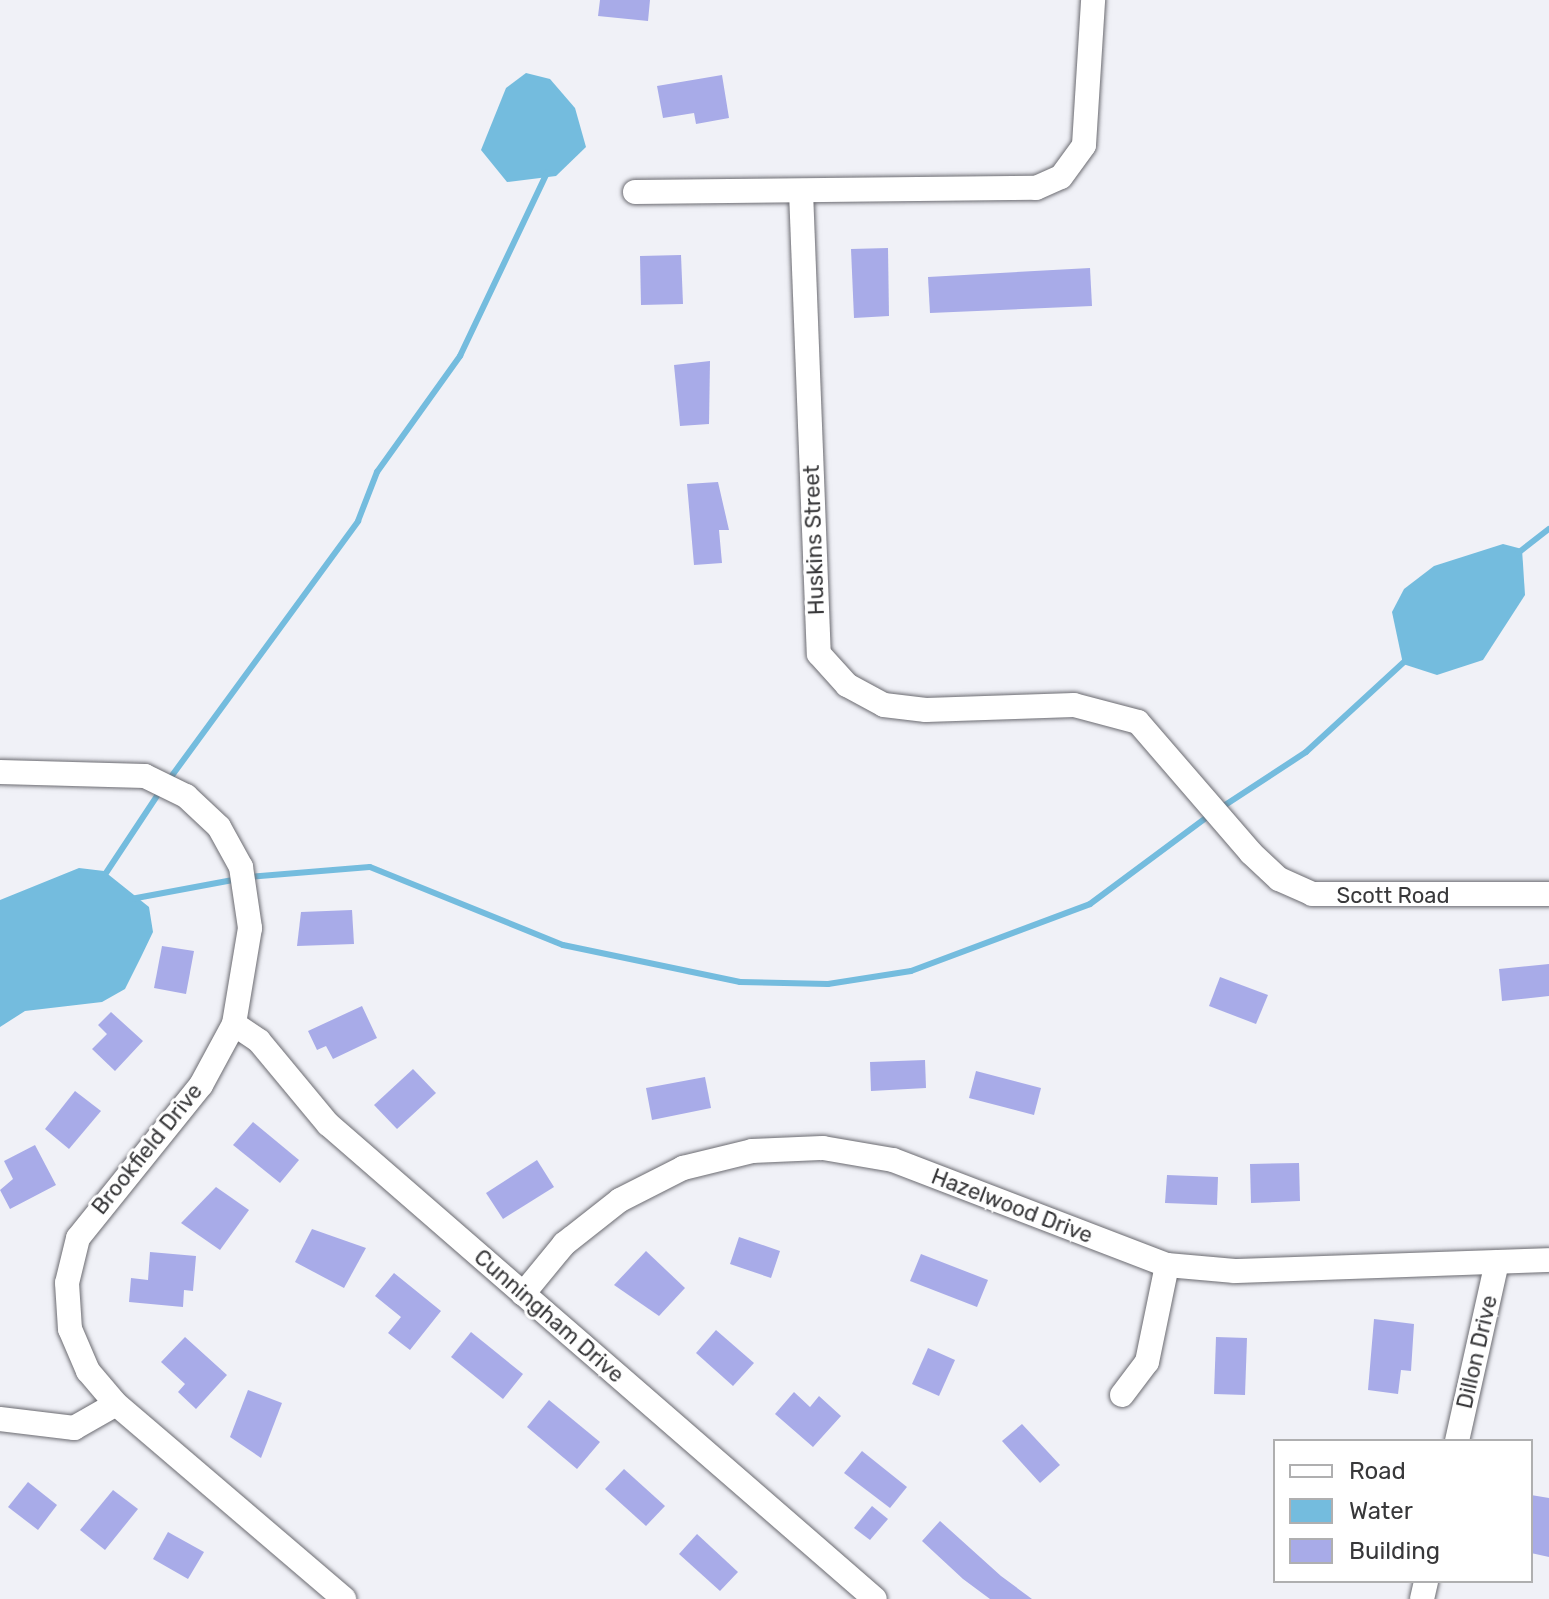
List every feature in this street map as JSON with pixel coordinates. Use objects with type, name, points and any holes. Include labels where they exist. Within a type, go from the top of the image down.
[{"type":"street","points":[[635,192],[1036,188],[1073,164],[1091,107],[1093,0]]},
{"type":"street","name":"Huskins Street","points":[[801,191],[819,654],[847,685],[884,705],[945,711],[1074,705],[1138,722],[1251,853]]},
{"type":"street","name":"Brookfield Drive","points":[[0,772],[145,776],[186,796],[219,827],[241,867],[250,914],[234,1024],[201,1085],[78,1238],[67,1283],[70,1329],[88,1371],[116,1404],[344,1599]]},
{"type":"street","name":"Scott Road","points":[[1251,853],[1279,879],[1312,894],[1549,894]]},
{"type":"street","name":"Cunningham Drive","points":[[234,1024],[259,1041],[328,1124],[875,1599]]},
{"type":"street","name":"Hazelwood Drive","points":[[523,1294],[564,1244],[620,1200],[683,1168],[752,1151],[823,1148],[893,1160],[1167,1265],[1235,1271],[1549,1260]]},
{"type":"street","name":"Dillon Drive","points":[[1457,1439],[1497,1262]]},
{"type":"street","points":[[1122,1395],[1147,1362],[1167,1265]]},
{"type":"street","points":[[0,1419],[74,1428],[116,1404]]},
{"type":"water","points":[[526,73],[550,79],[575,108],[586,147],[556,176],[507,182],[481,150],[506,88]]},
{"type":"water","points":[[1503,544],[1522,549],[1525,595],[1483,660],[1437,675],[1403,664],[1392,612],[1404,589],[1434,566]]},
{"type":"water","points":[[79,868],[104,871],[149,907],[153,932],[141,957],[125,989],[102,1002],[25,1011],[0,1027],[0,900]]},
{"type":"building","points":[[600,0],[650,0],[648,21],[598,16]]},
{"type":"building","points":[[722,75],[729,118],[696,124],[694,113],[663,118],[657,86]]},
{"type":"building","points":[[888,248],[889,316],[854,318],[851,249]]},
{"type":"building","points":[[681,255],[683,304],[641,305],[640,256]]},
{"type":"building","points":[[1090,268],[1092,306],[930,313],[928,277]]},
{"type":"building","points":[[710,361],[709,424],[680,426],[674,365]]},
{"type":"building","points":[[718,482],[729,530],[719,530],[722,563],[694,565],[687,484]]},
{"type":"building","points":[[352,910],[354,944],[297,946],[301,912]]},
{"type":"building","points":[[162,946],[194,951],[186,994],[154,988]]},
{"type":"building","points":[[1549,964],[1549,996],[1502,1001],[1499,969]]},
{"type":"building","points":[[1220,977],[1268,995],[1256,1024],[1209,1006]]},
{"type":"building","points":[[362,1006],[377,1038],[333,1059],[326,1046],[317,1050],[308,1031]]},
{"type":"building","points":[[111,1012],[143,1041],[115,1071],[92,1049],[107,1034],[98,1025]]},
{"type":"building","points":[[925,1060],[926,1088],[871,1091],[870,1062]]},
{"type":"building","points":[[413,1069],[436,1093],[397,1129],[374,1105]]},
{"type":"building","points":[[976,1071],[1041,1088],[1034,1115],[969,1098]]},
{"type":"building","points":[[705,1077],[711,1108],[652,1120],[646,1088]]},
{"type":"building","points":[[75,1091],[101,1111],[69,1149],[45,1129]]},
{"type":"building","points":[[253,1122],[299,1160],[280,1183],[233,1145]]},
{"type":"building","points":[[35,1145],[56,1185],[10,1209],[0,1190],[13,1179],[4,1161]]},
{"type":"building","points":[[537,1160],[554,1187],[503,1219],[486,1193]]},
{"type":"building","points":[[1299,1163],[1300,1201],[1251,1203],[1250,1164]]},
{"type":"building","points":[[1167,1175],[1218,1177],[1217,1205],[1165,1203]]},
{"type":"building","points":[[216,1187],[249,1210],[220,1250],[181,1223]]},
{"type":"building","points":[[312,1229],[366,1248],[344,1288],[295,1262]]},
{"type":"building","points":[[739,1237],[780,1251],[771,1278],[730,1264]]},
{"type":"building","points":[[646,1251],[685,1288],[659,1316],[614,1285]]},
{"type":"building","points":[[150,1252],[196,1256],[193,1291],[184,1290],[183,1307],[129,1302],[131,1278],[148,1280]]},
{"type":"building","points":[[921,1254],[988,1280],[977,1307],[910,1281]]},
{"type":"building","points":[[394,1273],[441,1311],[410,1350],[388,1333],[401,1317],[375,1296]]},
{"type":"building","points":[[1374,1319],[1414,1324],[1411,1371],[1401,1370],[1398,1394],[1368,1390]]},
{"type":"building","points":[[716,1330],[754,1363],[733,1386],[696,1353]]},
{"type":"building","points":[[471,1332],[523,1374],[503,1399],[451,1357]]},
{"type":"building","points":[[185,1337],[227,1375],[196,1409],[178,1392],[185,1384],[161,1362]]},
{"type":"building","points":[[1216,1337],[1247,1338],[1245,1395],[1214,1394]]},
{"type":"building","points":[[928,1348],[955,1360],[939,1396],[912,1384]]},
{"type":"building","points":[[248,1390],[282,1403],[261,1458],[230,1437]]},
{"type":"building","points":[[794,1392],[810,1407],[819,1396],[841,1416],[813,1447],[775,1414]]},
{"type":"building","points":[[549,1400],[600,1442],[577,1469],[527,1427]]},
{"type":"building","points":[[1022,1424],[1060,1465],[1040,1483],[1002,1441]]},
{"type":"building","points":[[862,1451],[907,1487],[890,1508],[844,1473]]},
{"type":"building","points":[[624,1469],[665,1506],[646,1526],[605,1489]]},
{"type":"building","points":[[28,1482],[57,1505],[38,1530],[8,1507]]},
{"type":"building","points":[[113,1490],[138,1509],[105,1550],[80,1530]]},
{"type":"building","points":[[1533,1495],[1549,1498],[1549,1557],[1533,1553]]},
{"type":"building","points":[[872,1506],[888,1519],[870,1540],[854,1528]]},
{"type":"building","points":[[940,1521],[1001,1576],[1032,1599],[990,1599],[963,1579],[922,1541]]},
{"type":"building","points":[[168,1532],[204,1552],[188,1579],[153,1559]]},
{"type":"building","points":[[697,1534],[738,1572],[720,1591],[679,1554]]},
{"type":"waterway","points":[[168,781],[358,521],[377,472],[460,356],[547,173]]},
{"type":"waterway","points":[[1518,553],[1549,529]]},
{"type":"waterway","points":[[1219,809],[1306,752],[1406,660]]},
{"type":"waterway","points":[[104,876],[161,790]]},
{"type":"waterway","points":[[249,877],[370,867],[563,945],[740,982],[828,984],[911,971],[1090,904],[1210,815]]},
{"type":"waterway","points":[[131,899],[238,879]]}]
